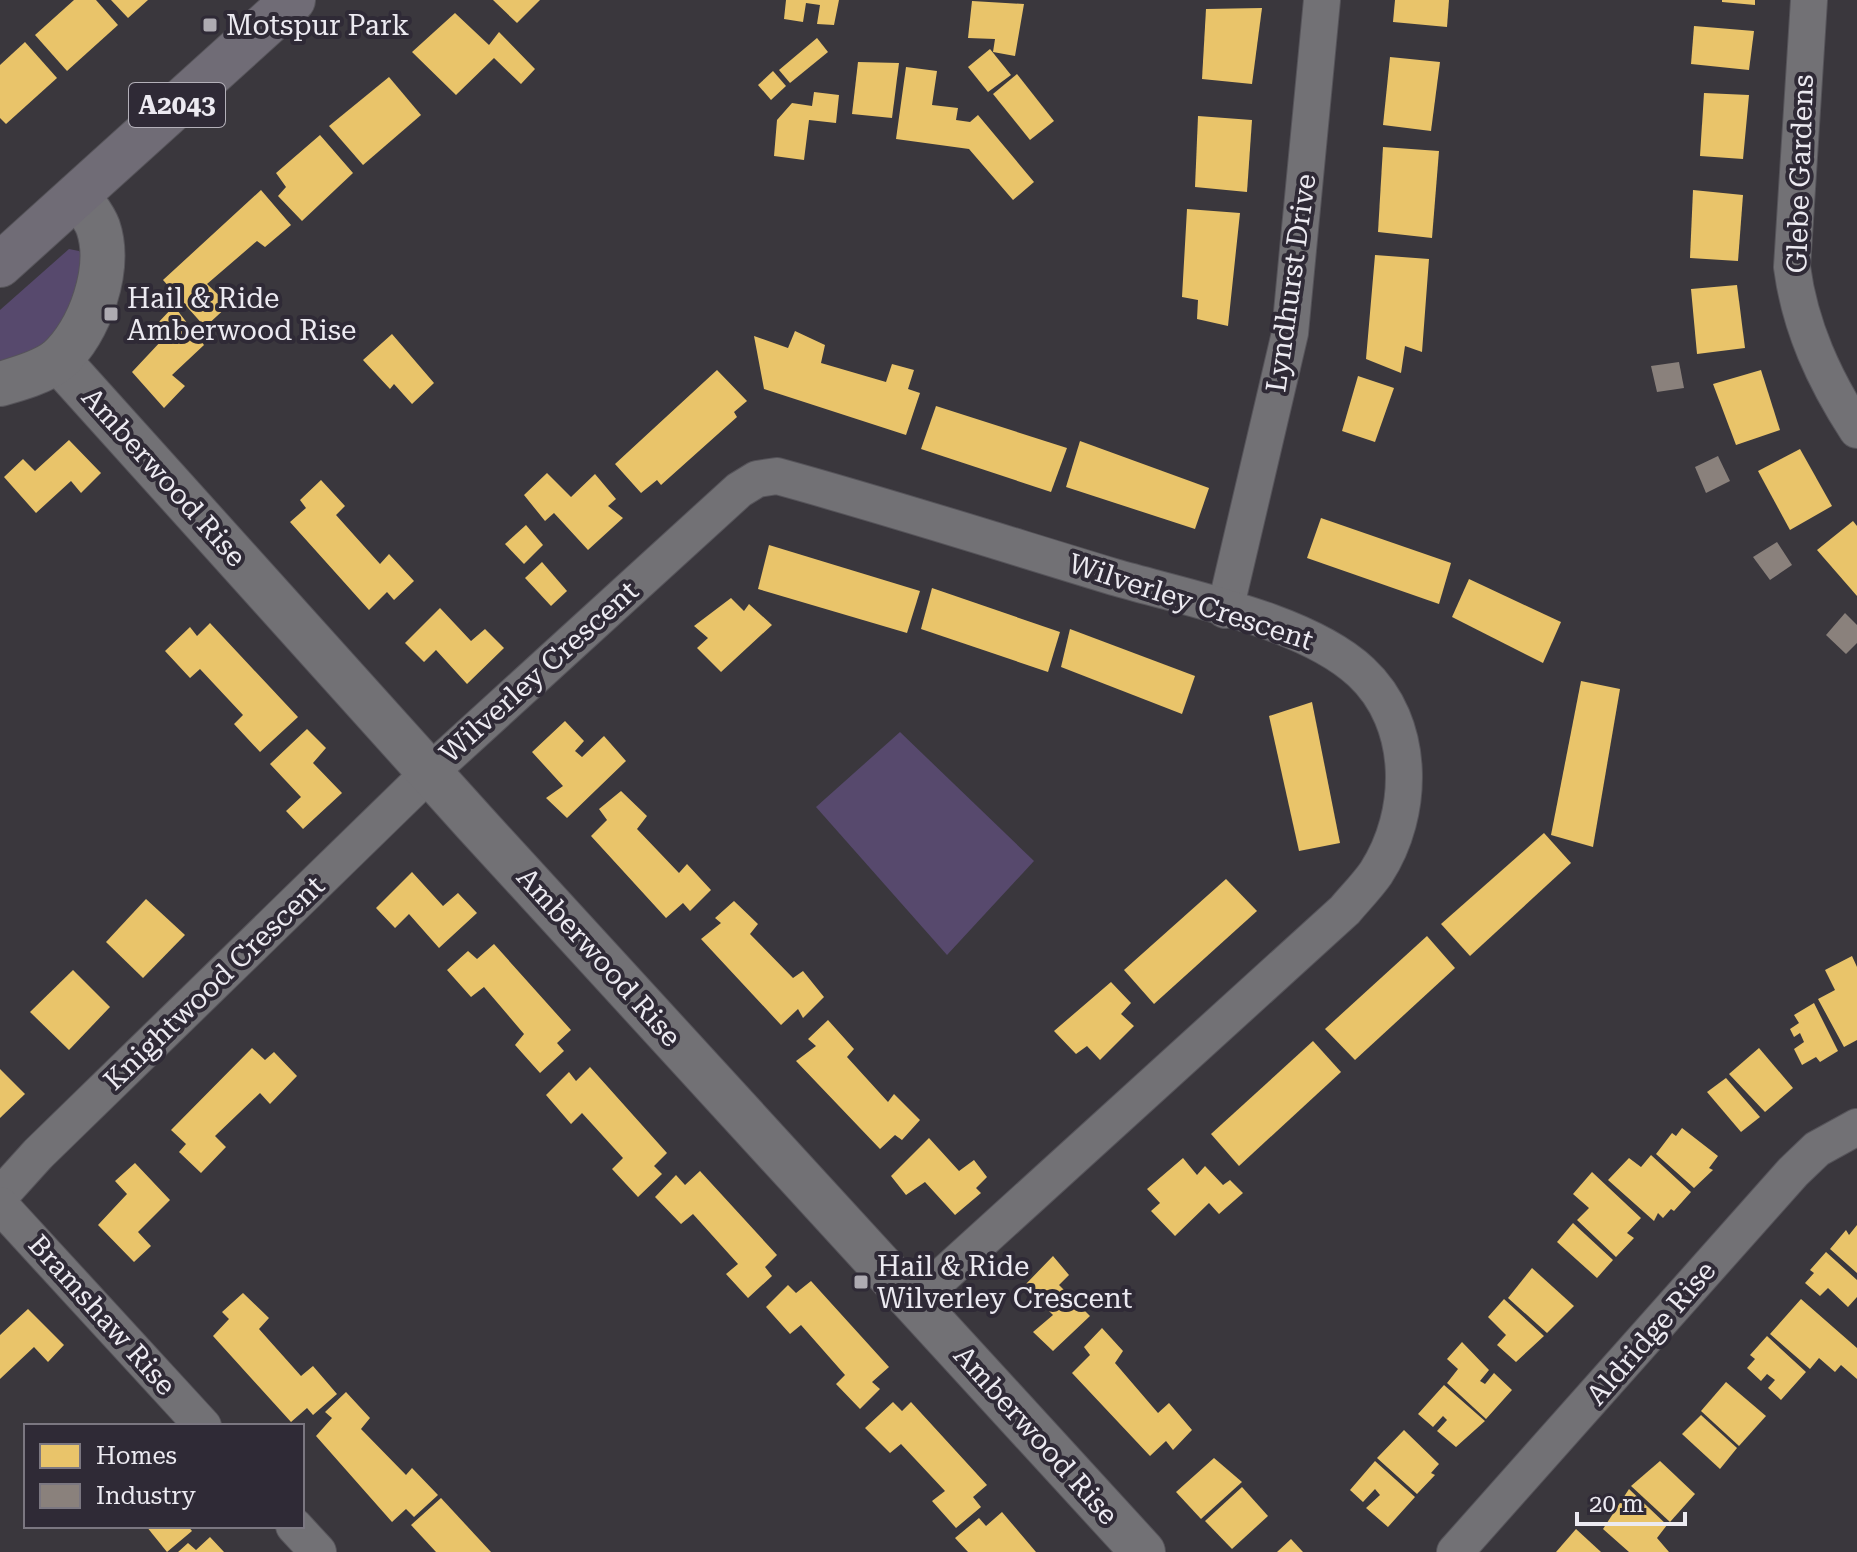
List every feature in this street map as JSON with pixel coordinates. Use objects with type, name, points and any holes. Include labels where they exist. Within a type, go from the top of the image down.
[{"type":"main road","name":"A2043","points":[[0,265],[293,0]]},
{"type":"street","name":"Lyndhurst Drive","points":[[1225,610],[1290,333],[1322,0]]},
{"type":"street","name":"Glebe Gardens","points":[[1809,0],[1792,267],[1798,307],[1812,349],[1857,430]]},
{"type":"street","points":[[0,384],[22,378],[58,360],[95,308],[100,267],[98,227],[78,195]]},
{"type":"street","name":"Amberwood Rise","points":[[58,360],[1143,1552]]},
{"type":"street","name":"Wilverley Crescent","points":[[431,771],[739,490],[757,479],[777,476],[1225,610],[1332,647],[1364,674],[1391,714],[1403,754],[1403,799],[1392,842],[1375,874],[1345,910],[914,1302]]},
{"type":"street","name":"Knightwood Crescent","points":[[0,1196],[38,1154],[431,771]]},
{"type":"street","name":"Aldridge Rise","points":[[1455,1552],[1793,1172],[1817,1149],[1857,1127]]},
{"type":"street","name":"Bramshaw Rise","points":[[0,1205],[201,1424]]},
{"type":"street","points":[[296,1528],[318,1552]]},
{"type":"shaded area","points":[[69,249],[79,251],[88,262],[78,307],[40,349],[0,365],[0,310]]},
{"type":"shaded area","points":[[900,732],[1034,861],[947,955],[816,807]]},
{"type":"building: Homes","points":[[74,0],[96,0],[118,25],[67,71],[35,35]]},
{"type":"building: Homes","points":[[111,0],[148,0],[128,18]]},
{"type":"building: Homes","points":[[493,0],[540,0],[517,23]]},
{"type":"building: Homes","points":[[786,0],[839,0],[834,25],[817,24],[820,5],[806,3],[803,22],[784,19]]},
{"type":"building: Homes","points":[[1395,0],[1449,0],[1447,27],[1393,22]]},
{"type":"building: Homes","points":[[1755,0],[1755,5],[1722,2]]},
{"type":"building: Homes","points":[[972,1],[1024,4],[1015,56],[993,52],[995,39],[968,38]]},
{"type":"building: Homes","points":[[1262,8],[1252,84],[1202,79],[1206,9]]},
{"type":"building: Homes","points":[[455,13],[489,45],[499,32],[535,69],[521,84],[494,58],[456,95],[412,52]]},
{"type":"building: Homes","points":[[1694,26],[1754,31],[1749,70],[1691,64]]},
{"type":"building: Homes","points":[[817,38],[828,52],[790,83],[779,70]]},
{"type":"building: Homes","points":[[25,42],[57,78],[6,124],[0,118],[0,65]]},
{"type":"building: Homes","points":[[990,49],[1011,75],[988,92],[968,67]]},
{"type":"building: Homes","points":[[1390,57],[1440,62],[1431,131],[1383,125]]},
{"type":"building: Homes","points":[[858,62],[899,63],[892,118],[852,114]]},
{"type":"building: Homes","points":[[906,67],[937,71],[932,105],[958,108],[956,120],[970,122],[978,115],[1034,182],[1013,200],[969,149],[896,139]]},
{"type":"building: Homes","points":[[773,71],[786,86],[771,100],[758,85]]},
{"type":"building: Homes","points":[[1017,74],[1054,121],[1030,140],[993,94]]},
{"type":"building: Homes","points":[[389,77],[421,115],[363,165],[329,126]]},
{"type":"building: Homes","points":[[814,92],[839,95],[836,123],[809,120],[804,160],[774,156],[777,120],[792,103],[812,106]]},
{"type":"building: Homes","points":[[1704,93],[1749,95],[1743,159],[1700,156]]},
{"type":"building: Homes","points":[[1198,116],[1252,120],[1247,192],[1195,187]]},
{"type":"building: Homes","points":[[320,135],[353,173],[302,221],[278,196],[286,187],[276,173]]},
{"type":"building: Homes","points":[[1383,147],[1439,151],[1432,238],[1378,232]]},
{"type":"building: Homes","points":[[261,190],[291,225],[265,247],[257,241],[207,284],[229,305],[205,327],[163,280]]},
{"type":"building: Homes","points":[[1693,190],[1743,195],[1738,261],[1690,258]]},
{"type":"building: Homes","points":[[1187,209],[1240,213],[1228,326],[1197,319],[1198,300],[1182,297]]},
{"type":"building: Homes","points":[[1375,255],[1429,259],[1422,352],[1405,346],[1401,373],[1366,359]]},
{"type":"building: Homes","points":[[1737,285],[1745,348],[1697,354],[1691,289]]},
{"type":"building: Homes","points":[[174,306],[204,345],[172,375],[185,386],[164,408],[132,372],[163,339],[155,326]]},
{"type":"building: Homes","points":[[795,331],[825,345],[821,363],[886,382],[892,364],[914,370],[908,389],[920,393],[906,435],[764,389],[754,336],[788,348]]},
{"type":"building: Homes","points":[[392,334],[434,383],[412,404],[394,384],[390,389],[363,360]]},
{"type":"building: Homes","points":[[717,370],[747,401],[734,412],[737,417],[661,485],[657,480],[641,493],[615,464]]},
{"type":"building: Homes","points":[[1761,370],[1780,430],[1736,445],[1713,384]]},
{"type":"building: Homes","points":[[1358,376],[1394,388],[1375,442],[1342,431]]},
{"type":"building: Homes","points":[[936,406],[1067,448],[1051,492],[921,449]]},
{"type":"building: Homes","points":[[69,440],[101,473],[81,493],[71,481],[36,513],[4,477],[23,459],[35,471]]},
{"type":"building: Homes","points":[[1080,441],[1209,488],[1195,529],[1066,487]]},
{"type":"building: Homes","points":[[1800,449],[1832,506],[1790,530],[1758,471]]},
{"type":"building: Homes","points":[[547,473],[571,497],[595,474],[616,499],[608,506],[623,518],[588,550],[554,513],[545,521],[524,495]]},
{"type":"building: Homes","points":[[321,480],[345,506],[336,515],[380,564],[389,554],[414,581],[394,600],[387,592],[369,610],[290,522],[306,508],[300,500]]},
{"type":"building: Homes","points":[[1321,518],[1451,563],[1439,604],[1307,558]]},
{"type":"building: Homes","points":[[1853,521],[1857,526],[1857,596],[1817,550]]},
{"type":"building: Homes","points":[[526,525],[543,545],[524,564],[505,544]]},
{"type":"building: Homes","points":[[769,545],[920,591],[907,633],[758,589]]},
{"type":"building: Homes","points":[[542,562],[567,591],[551,606],[525,578]]},
{"type":"building: Homes","points":[[1469,579],[1561,622],[1543,663],[1452,617]]},
{"type":"building: Homes","points":[[932,588],[1060,632],[1048,672],[921,629]]},
{"type":"building: Homes","points":[[731,598],[744,611],[749,604],[772,625],[721,672],[697,648],[708,638],[694,626]]},
{"type":"building: Homes","points":[[440,608],[471,641],[485,629],[504,648],[467,684],[436,650],[424,662],[405,643]]},
{"type":"building: Homes","points":[[210,623],[298,717],[260,752],[234,724],[243,715],[200,669],[190,678],[165,651],[190,627],[197,636]]},
{"type":"building: Homes","points":[[1070,629],[1195,676],[1182,714],[1061,667]]},
{"type":"building: Homes","points":[[1581,681],[1620,689],[1593,847],[1551,835]]},
{"type":"building: Homes","points":[[1312,702],[1340,843],[1299,851],[1269,716]]},
{"type":"building: Homes","points":[[565,721],[584,741],[575,751],[582,757],[604,736],[626,761],[567,818],[546,798],[563,786],[532,752]]},
{"type":"building: Homes","points":[[307,729],[326,748],[313,763],[342,793],[303,829],[286,811],[301,797],[270,764]]},
{"type":"building: Homes","points":[[621,791],[647,816],[637,829],[679,873],[687,864],[711,890],[690,911],[683,903],[666,918],[591,836],[607,820],[599,809]]},
{"type":"building: Homes","points":[[1544,833],[1571,863],[1470,956],[1441,924]]},
{"type":"building: Homes","points":[[412,872],[443,906],[458,893],[477,913],[439,948],[409,914],[395,928],[376,908]]},
{"type":"building: Homes","points":[[1226,879],[1257,911],[1154,1004],[1124,970]]},
{"type":"building: Homes","points":[[146,899],[185,935],[143,978],[106,942]]},
{"type":"building: Homes","points":[[734,901],[758,924],[750,934],[793,978],[803,971],[824,997],[803,1018],[798,1009],[781,1025],[701,939],[721,923],[715,918]]},
{"type":"building: Homes","points":[[1427,936],[1455,968],[1355,1060],[1325,1029]]},
{"type":"building: Homes","points":[[494,944],[571,1030],[557,1043],[564,1051],[540,1073],[515,1045],[524,1034],[484,987],[471,997],[447,970],[468,951],[477,959]]},
{"type":"building: Homes","points":[[1852,956],[1857,967],[1857,1040],[1844,1047],[1818,999],[1835,990],[1825,970]]},
{"type":"building: Homes","points":[[73,970],[110,1007],[69,1050],[30,1012]]},
{"type":"building: Homes","points":[[1111,982],[1131,1003],[1121,1014],[1134,1026],[1100,1060],[1087,1046],[1076,1054],[1054,1031]]},
{"type":"building: Homes","points":[[1814,1003],[1838,1051],[1820,1062],[1816,1057],[1802,1065],[1794,1049],[1804,1042],[1800,1033],[1794,1037],[1790,1029],[1799,1023],[1794,1015]]},
{"type":"building: Homes","points":[[828,1020],[854,1049],[847,1057],[888,1102],[894,1094],[920,1120],[902,1140],[895,1135],[880,1149],[796,1061],[816,1046],[808,1039]]},
{"type":"building: Homes","points":[[1313,1041],[1341,1072],[1239,1166],[1211,1134]]},
{"type":"building: Homes","points":[[252,1048],[265,1060],[274,1052],[297,1076],[270,1104],[260,1093],[215,1136],[226,1147],[201,1173],[179,1152],[186,1144],[171,1130]]},
{"type":"building: Homes","points":[[1759,1048],[1793,1088],[1765,1112],[1729,1074]]},
{"type":"building: Homes","points":[[590,1067],[667,1153],[654,1166],[662,1174],[638,1197],[612,1169],[623,1158],[582,1113],[571,1124],[546,1095],[569,1072],[576,1081]]},
{"type":"building: Homes","points":[[0,1069],[25,1094],[0,1118]]},
{"type":"building: Homes","points":[[1726,1078],[1760,1117],[1741,1132],[1707,1092]]},
{"type":"building: Homes","points":[[1682,1128],[1718,1156],[1709,1168],[1713,1170],[1694,1188],[1656,1154],[1672,1133],[1676,1136]]},
{"type":"building: Homes","points":[[929,1138],[959,1171],[974,1160],[987,1177],[976,1188],[981,1193],[955,1215],[925,1182],[906,1195],[891,1176]]},
{"type":"building: Homes","points":[[1651,1155],[1691,1192],[1674,1211],[1671,1209],[1663,1218],[1658,1213],[1654,1221],[1608,1180],[1629,1158],[1641,1167]]},
{"type":"building: Homes","points":[[1183,1158],[1197,1175],[1205,1166],[1223,1185],[1230,1180],[1243,1193],[1219,1214],[1209,1203],[1175,1236],[1151,1211],[1160,1203],[1147,1189]]},
{"type":"building: Homes","points":[[135,1163],[170,1200],[138,1232],[151,1246],[134,1262],[98,1225],[127,1194],[115,1181]]},
{"type":"building: Homes","points":[[700,1171],[777,1255],[765,1267],[772,1276],[748,1298],[726,1274],[738,1264],[693,1214],[681,1224],[655,1197],[676,1175],[685,1185]]},
{"type":"building: Homes","points":[[1592,1172],[1641,1218],[1627,1233],[1634,1238],[1616,1257],[1577,1220],[1589,1208],[1573,1194]]},
{"type":"building: Homes","points":[[1573,1223],[1613,1260],[1597,1278],[1557,1242]]},
{"type":"building: Homes","points":[[1857,1225],[1857,1273],[1830,1249],[1846,1230],[1849,1235]]},
{"type":"building: Homes","points":[[1826,1252],[1857,1280],[1857,1297],[1848,1307],[1828,1288],[1820,1296],[1805,1283],[1814,1273],[1810,1270]]},
{"type":"building: Homes","points":[[1053,1256],[1069,1275],[1059,1285],[1090,1316],[1053,1351],[1033,1332],[1053,1315],[1024,1286]]},
{"type":"building: Homes","points":[[1532,1268],[1574,1306],[1547,1333],[1508,1298]]},
{"type":"building: Homes","points":[[811,1281],[889,1367],[872,1382],[880,1389],[860,1409],[836,1384],[845,1375],[801,1325],[790,1334],[766,1307],[788,1285],[796,1293]]},
{"type":"building: Homes","points":[[243,1293],[269,1318],[259,1329],[301,1376],[313,1366],[337,1394],[313,1415],[307,1408],[291,1422],[213,1336],[229,1319],[222,1312]]},
{"type":"building: Homes","points":[[1504,1299],[1544,1336],[1516,1362],[1497,1345],[1506,1335],[1488,1317]]},
{"type":"building: Homes","points":[[1801,1299],[1857,1348],[1857,1379],[1841,1365],[1835,1372],[1819,1358],[1810,1369],[1770,1334]]},
{"type":"building: Homes","points":[[28,1309],[64,1345],[48,1362],[34,1347],[0,1379],[0,1335]]},
{"type":"building: Homes","points":[[1102,1328],[1123,1351],[1115,1363],[1158,1413],[1169,1403],[1192,1430],[1173,1450],[1166,1441],[1150,1456],[1072,1373],[1090,1355],[1084,1347]]},
{"type":"building: Homes","points":[[1767,1336],[1806,1372],[1781,1400],[1768,1388],[1775,1380],[1767,1374],[1761,1381],[1747,1368],[1755,1359],[1750,1355]]},
{"type":"building: Homes","points":[[1462,1342],[1489,1370],[1480,1381],[1485,1384],[1494,1373],[1512,1390],[1486,1419],[1447,1383],[1458,1369],[1447,1359]]},
{"type":"building: Homes","points":[[1726,1382],[1766,1416],[1739,1446],[1701,1411]]},
{"type":"building: Homes","points":[[1444,1385],[1485,1421],[1456,1447],[1437,1431],[1447,1420],[1443,1416],[1433,1427],[1418,1414]]},
{"type":"building: Homes","points":[[346,1392],[370,1418],[361,1429],[406,1475],[412,1468],[438,1495],[414,1517],[406,1509],[392,1522],[316,1436],[332,1418],[325,1412]]},
{"type":"building: Homes","points":[[893,1402],[902,1411],[911,1402],[987,1485],[973,1497],[981,1507],[956,1528],[932,1501],[945,1491],[901,1444],[890,1453],[865,1428]]},
{"type":"building: Homes","points":[[1701,1415],[1737,1448],[1720,1469],[1682,1434]]},
{"type":"building: Homes","points":[[1404,1430],[1439,1464],[1431,1473],[1435,1475],[1417,1494],[1377,1458]]},
{"type":"building: Homes","points":[[1214,1458],[1242,1482],[1201,1519],[1176,1492]]},
{"type":"building: Homes","points":[[1375,1461],[1415,1497],[1388,1527],[1366,1508],[1380,1495],[1375,1489],[1363,1502],[1350,1490]]},
{"type":"building: Homes","points":[[1660,1461],[1695,1494],[1670,1522],[1631,1486]]},
{"type":"building: Homes","points":[[1242,1487],[1268,1516],[1232,1549],[1205,1521]]},
{"type":"building: Homes","points":[[1629,1489],[1667,1525],[1657,1538],[1669,1552],[1629,1552],[1603,1529]]},
{"type":"building: Homes","points":[[441,1498],[491,1552],[436,1552],[411,1525]]},
{"type":"building: Homes","points":[[1002,1512],[1036,1552],[968,1552],[955,1538],[979,1518],[986,1526]]},
{"type":"building: Homes","points":[[148,1528],[190,1528],[192,1531],[167,1552]]},
{"type":"building: Homes","points":[[1576,1529],[1601,1552],[1556,1552]]},
{"type":"building: Homes","points":[[210,1537],[224,1552],[178,1552],[188,1543],[196,1550]]},
{"type":"building: Homes","points":[[1291,1539],[1303,1552],[1277,1552]]},
{"type":"building: Industry","points":[[1679,362],[1684,388],[1657,392],[1651,366]]},
{"type":"building: Industry","points":[[1718,456],[1730,481],[1706,493],[1695,467]]},
{"type":"building: Industry","points":[[1777,542],[1792,565],[1770,580],[1753,557]]},
{"type":"building: Industry","points":[[1845,613],[1857,625],[1857,643],[1846,654],[1826,635]]},
{"type":"place","name":"Motspur Park","points":[[210,25]]},
{"type":"place","name":"Hail & Ride Amberwood Rise","points":[[111,314]]},
{"type":"place","name":"Hail & Ride Wilverley Crescent","points":[[861,1282]]}]
